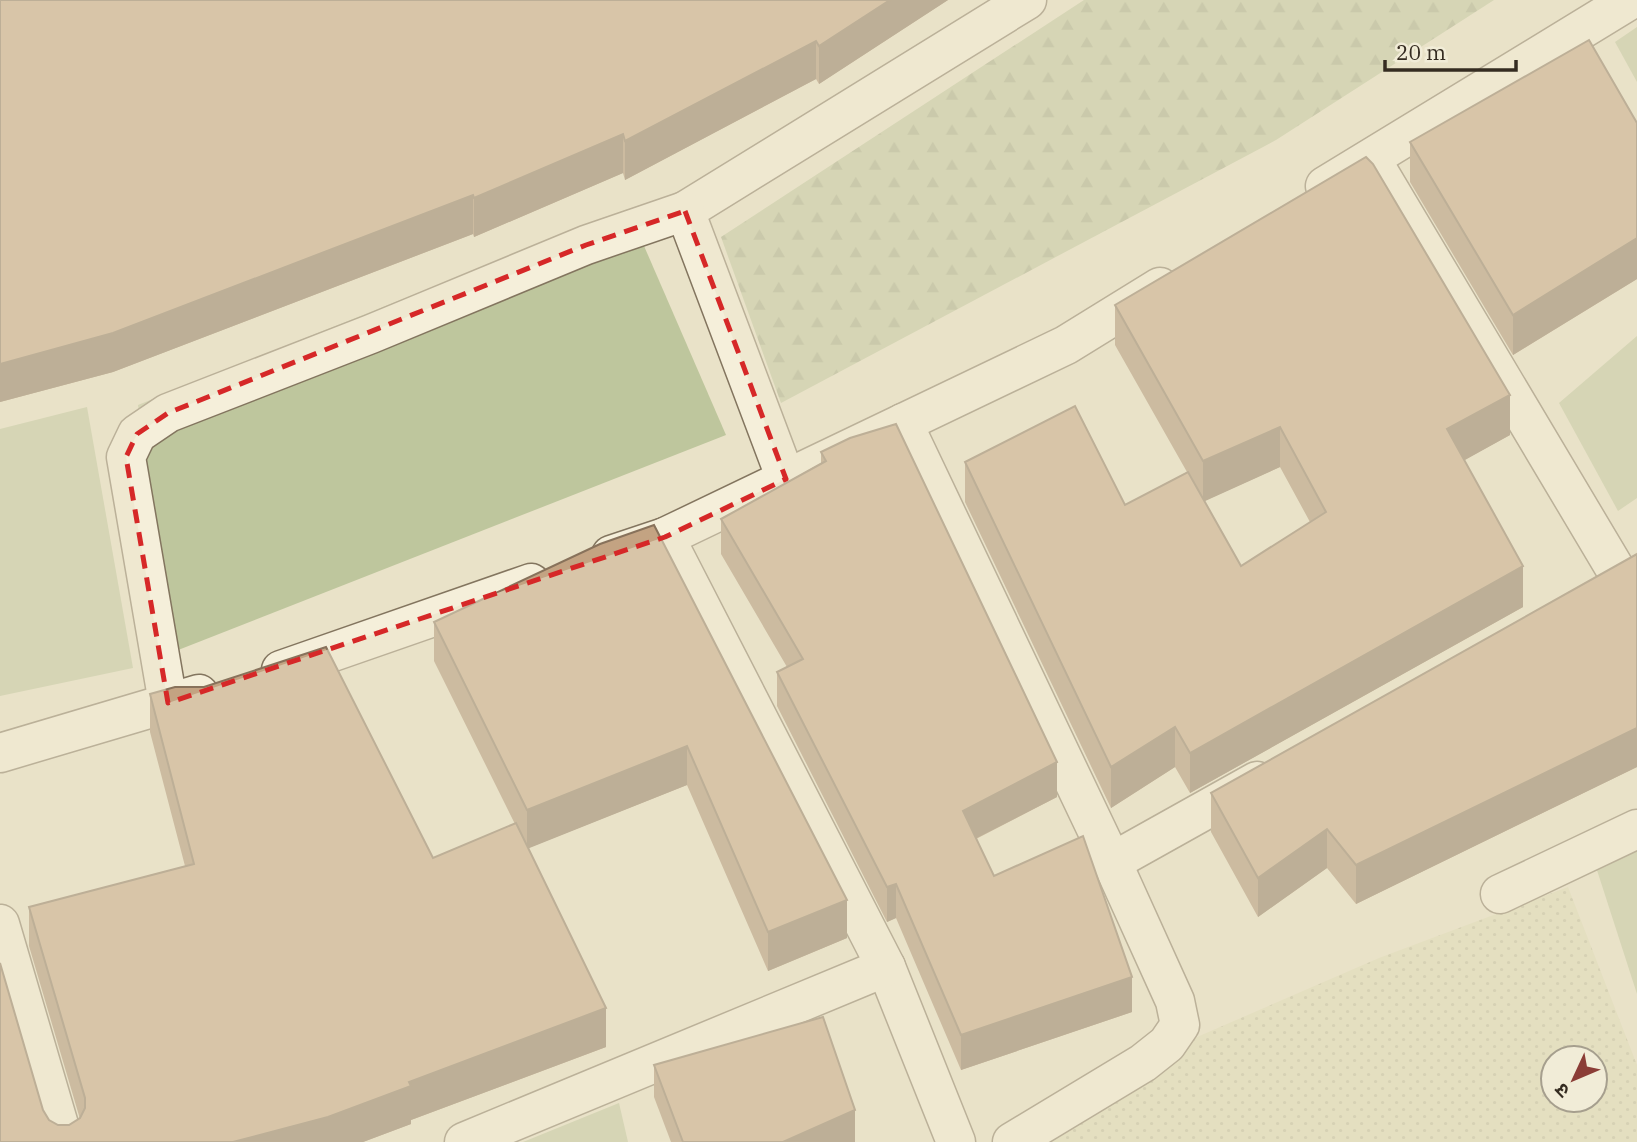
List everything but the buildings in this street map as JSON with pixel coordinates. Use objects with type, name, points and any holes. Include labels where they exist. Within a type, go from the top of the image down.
[{"type":"street","points":[[168,703],[126,457],[137,433],[169,413],[371,334],[586,245],[685,211],[1027,0]]},
{"type":"street","points":[[1300,202],[1630,0]]},
{"type":"street","points":[[1371,159],[1618,578]]},
{"type":"street","points":[[685,211],[786,479]]},
{"type":"street","points":[[0,753],[239,683],[665,537],[1066,345],[1195,266]]},
{"type":"street","points":[[904,423],[1112,862],[1175,1000],[1180,1025],[1167,1044],[1143,1063],[1012,1142]]},
{"type":"street","points":[[665,537],[886,968],[956,1142]]},
{"type":"street","points":[[1112,862],[1282,767]]},
{"type":"street","points":[[1500,894],[1637,829]]},
{"type":"street","points":[[0,924],[64,1142]]},
{"type":"street","points":[[464,1142],[886,968]]},
{"type":"highlighted area","points":[[685,211],[786,479],[665,537],[168,703],[126,457],[137,434],[168,413],[586,245]]},
{"type":"shaded area","points":[[1568,887],[1637,1065],[1637,1142],[1042,1142],[1174,1047],[1379,958]]},
{"type":"green space","points":[[1084,0],[1494,0],[1276,140],[781,403],[721,237]]},
{"type":"green space","points":[[1637,27],[1637,82],[1615,42]]},
{"type":"green space","points":[[628,209],[726,435],[168,654],[138,405]]},
{"type":"green space","points":[[1637,336],[1637,498],[1618,511],[1559,403]]},
{"type":"green space","points":[[87,407],[133,668],[0,696],[0,429]]},
{"type":"green space","points":[[1637,848],[1637,994],[1595,864]]},
{"type":"green space","points":[[619,1103],[628,1142],[523,1142]]}]
